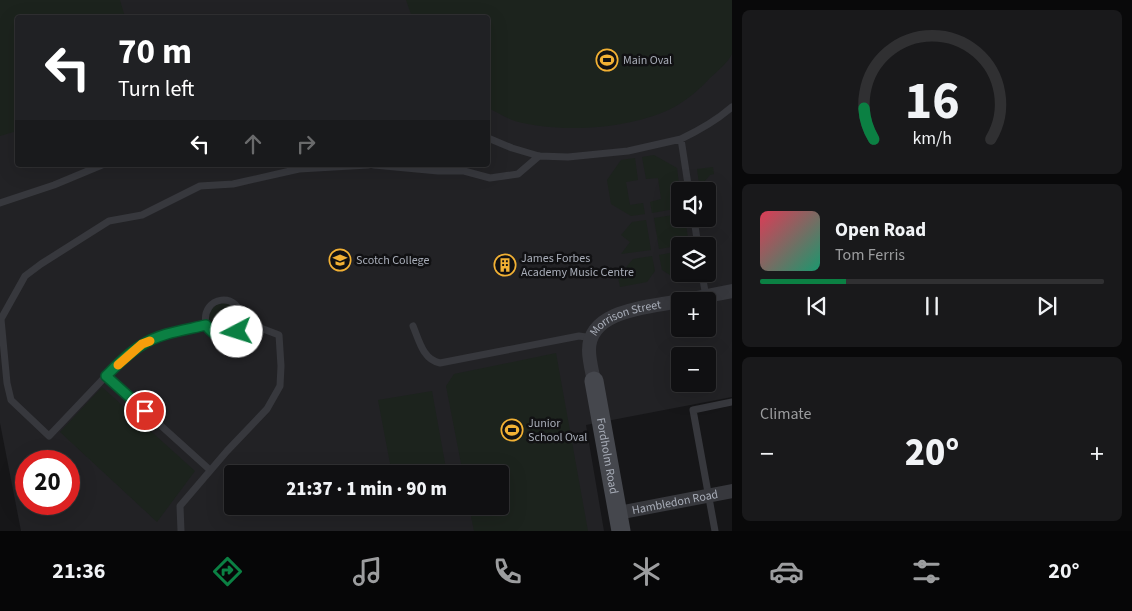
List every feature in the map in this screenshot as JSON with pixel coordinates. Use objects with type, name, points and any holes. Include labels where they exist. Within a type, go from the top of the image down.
[{"type":"street","name":"Morrison Street","points":[[716,295],[732,291]]},
{"type":"street","name":"Morrison Street","points":[[594,381],[589,350],[599,326],[619,313],[671,303]]},
{"type":"street","name":"Fordholm Road","points":[[594,381],[619,522]]},
{"type":"street","name":"Hambledon Road","points":[[619,522],[732,491]]},
{"type":"lane","points":[[490,139],[539,156],[598,155],[656,146],[681,139],[703,129],[732,107]]},
{"type":"lane","points":[[681,139],[688,182]]},
{"type":"lane","points":[[395,167],[438,171],[464,171],[490,178],[518,174],[539,156]]},
{"type":"lane","points":[[0,203],[54,185],[97,167]]},
{"type":"lane","points":[[206,325],[175,332],[142,344],[128,354],[49,436],[11,400],[7,383],[1,319],[26,276],[40,264],[109,221],[142,215],[200,186],[234,184],[299,169],[334,167]]},
{"type":"lane","points":[[217,301],[231,301],[240,310],[242,321],[237,332],[226,337],[214,334],[206,325],[205,314],[207,308],[217,301]]},
{"type":"lane","points":[[181,531],[180,506],[210,470],[267,409],[280,386],[282,366],[279,335],[242,321]]},
{"type":"lane","points":[[413,326],[429,358],[434,362],[579,336],[586,336],[592,339]]},
{"type":"lane","points":[[106,376],[210,470]]},
{"type":"lane","points":[[716,531],[693,410],[732,402]]},
{"type":"shaded area","name":"Scotch College","points":[[0,0],[732,0],[732,397],[586,425],[604,531],[21,531],[18,515],[80,515],[80,450],[15,450],[15,500],[0,423]]},
{"type":"shaded area","points":[[0,0],[120,0],[124,15],[15,15],[15,132],[0,136]]},
{"type":"shaded area","name":"Main Oval","points":[[406,0],[732,0],[732,54],[725,64],[694,94],[659,114],[640,120],[597,127],[575,128],[533,125],[512,120],[490,109],[490,15],[411,15]]},
{"type":"shaded area","points":[[654,155],[677,168],[679,182],[671,182],[671,210],[652,213],[650,202],[661,199],[658,178],[646,179],[642,157]]},
{"type":"shaded area","points":[[635,158],[638,180],[626,182],[630,205],[643,203],[645,214],[631,216],[611,204],[607,180],[621,160]]},
{"type":"shaded area","points":[[713,167],[714,174],[710,175],[704,182],[699,182],[697,169]]},
{"type":"shaded area","points":[[671,215],[671,227],[686,227],[688,237],[671,237],[671,247],[659,249],[654,218]]},
{"type":"shaded area","points":[[646,220],[651,250],[621,254],[630,242],[621,235],[632,222]]},
{"type":"shaded area","points":[[671,253],[671,276],[662,270],[659,255]]},
{"type":"shaded area","points":[[652,256],[655,271],[647,282],[620,287],[618,277],[633,259]]},
{"type":"shaded area","points":[[224,303],[234,308],[239,318],[234,328],[224,333],[214,328],[209,318],[214,308]]},
{"type":"shaded area","name":"Junior School Oval","points":[[556,353],[588,531],[474,531],[471,515],[509,515],[509,465],[461,465],[446,386],[454,374]]},
{"type":"shaded area","points":[[102,387],[195,471],[157,522],[60,432]]},
{"type":"shaded area","points":[[432,391],[445,465],[390,465],[378,400]]},
{"type":"slow traffic","points":[[118,365],[128,354],[150,341]]},
{"type":"place","name":"Main Oval","points":[[607,60]]},
{"type":"place","name":"Scotch College","points":[[340,260]]},
{"type":"place","name":"James Forbes Academy Music Centre","points":[[505,265]]},
{"type":"place","name":"Junior School Oval","points":[[512,430]]},
{"type":"route","points":[[145,411],[106,376],[128,354],[142,344],[158,338],[206,325],[209,330],[219,336],[231,336],[237,332]]}]
